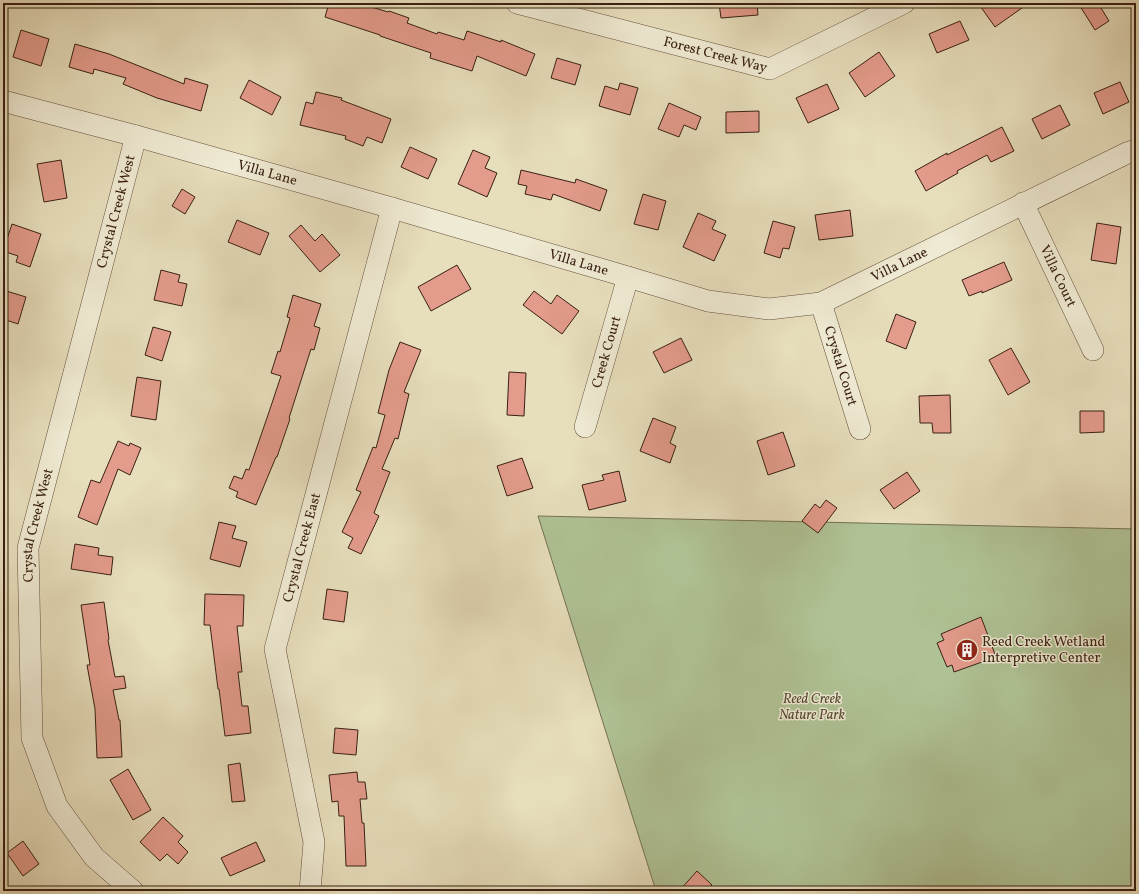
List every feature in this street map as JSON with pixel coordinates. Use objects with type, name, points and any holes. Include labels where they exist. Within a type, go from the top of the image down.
[{"type":"street","name":"Forest Creek Way","points":[[517,3],[770,69],[904,3]]},
{"type":"street","name":"Villa Lane","points":[[3,100],[392,208],[628,276],[708,301],[769,309],[821,303],[1023,203],[1136,150]]},
{"type":"street","name":"Crystal Creek West","points":[[133,891],[94,857],[57,806],[32,738],[28,548],[136,136]]},
{"type":"street","name":"Villa Court","points":[[1023,203],[1093,350]]},
{"type":"street","name":"Crystal Creek East","points":[[310,891],[314,842],[274,649],[392,208]]},
{"type":"street","name":"Creek Court","points":[[585,428],[628,276]]},
{"type":"street","name":"Crystal Court","points":[[821,303],[860,429]]},
{"type":"green space","name":"Reed Creek Nature Park","points":[[538,516],[1136,529],[1136,891],[656,891]]},
{"type":"building","points":[[329,3],[358,3],[409,18],[407,23],[437,34],[438,32],[464,40],[467,31],[501,42],[501,40],[535,54],[526,76],[477,56],[472,71],[430,58],[431,53],[325,17]]},
{"type":"building","points":[[719,3],[757,3],[758,15],[721,18]]},
{"type":"building","points":[[978,3],[1029,3],[995,27]]},
{"type":"building","points":[[1078,3],[1098,3],[1109,21],[1095,30]]},
{"type":"building","points":[[960,21],[969,40],[937,53],[929,34]]},
{"type":"building","points":[[21,30],[49,39],[41,66],[13,57]]},
{"type":"building","points":[[75,44],[109,54],[184,84],[185,78],[208,85],[201,111],[157,98],[123,84],[126,78],[94,69],[93,74],[69,67]]},
{"type":"building","points":[[879,52],[895,76],[865,97],[849,73]]},
{"type":"building","points":[[557,58],[581,65],[575,85],[551,78]]},
{"type":"building","points":[[249,80],[281,97],[272,115],[240,98]]},
{"type":"building","points":[[1120,82],[1129,102],[1103,114],[1094,93]]},
{"type":"building","points":[[620,83],[638,88],[630,115],[599,106],[605,86],[618,90]]},
{"type":"building","points":[[827,84],[839,109],[808,123],[796,98]]},
{"type":"building","points":[[316,92],[342,98],[341,100],[391,119],[382,143],[367,137],[363,146],[345,139],[346,136],[300,125],[306,102],[313,104]]},
{"type":"building","points":[[669,103],[701,117],[696,130],[684,125],[679,137],[658,129]]},
{"type":"building","points":[[1060,105],[1070,125],[1042,139],[1032,119]]},
{"type":"building","points":[[759,111],[759,132],[726,133],[726,112]]},
{"type":"building","points":[[1002,127],[1014,151],[991,162],[987,155],[957,171],[958,173],[926,191],[915,171],[947,153],[947,155]]},
{"type":"building","points":[[410,147],[437,159],[428,179],[401,167]]},
{"type":"building","points":[[473,150],[490,157],[485,168],[497,173],[487,197],[458,184]]},
{"type":"building","points":[[61,160],[67,198],[44,202],[37,164]]},
{"type":"building","points":[[521,170],[575,183],[576,179],[607,190],[600,211],[553,194],[551,200],[525,194],[527,186],[518,184]]},
{"type":"building","points":[[182,189],[195,197],[185,214],[172,206]]},
{"type":"building","points":[[643,194],[666,201],[658,230],[634,224]]},
{"type":"building","points":[[850,210],[853,236],[819,240],[815,215]]},
{"type":"building","points":[[698,213],[716,221],[712,229],[726,235],[714,261],[683,247]]},
{"type":"building","points":[[237,220],[269,233],[260,255],[228,242]]},
{"type":"building","points":[[773,221],[795,227],[789,249],[783,248],[780,258],[764,253]]},
{"type":"building","points":[[1097,223],[1121,227],[1116,264],[1091,260]]},
{"type":"building","points":[[12,224],[41,234],[30,267],[16,262],[18,256],[3,251]]},
{"type":"building","points":[[301,225],[315,241],[322,234],[340,255],[320,272],[289,236]]},
{"type":"building","points":[[1004,262],[1012,280],[982,293],[982,291],[969,296],[962,280]]},
{"type":"building","points":[[457,265],[471,289],[431,311],[418,287]]},
{"type":"building","points":[[161,270],[180,275],[178,282],[187,284],[182,306],[154,300]]},
{"type":"building","points":[[3,290],[26,297],[18,324],[3,319]]},
{"type":"building","points":[[534,291],[551,304],[557,295],[579,311],[562,334],[523,305]]},
{"type":"building","points":[[293,295],[321,304],[314,326],[320,328],[314,350],[311,349],[277,457],[256,505],[236,497],[238,492],[229,488],[234,476],[242,479],[246,469],[249,470],[281,376],[271,373],[278,351],[280,352],[290,318],[287,317]]},
{"type":"building","points":[[896,314],[916,322],[906,349],[886,341]]},
{"type":"building","points":[[153,327],[171,332],[162,361],[145,355]]},
{"type":"building","points":[[681,338],[692,360],[664,373],[653,352]]},
{"type":"building","points":[[400,342],[421,350],[404,392],[409,394],[398,439],[395,438],[382,469],[390,472],[374,513],[379,516],[361,554],[348,548],[353,538],[342,532],[361,492],[356,490],[373,447],[376,448],[385,415],[378,413],[389,370]]},
{"type":"building","points":[[1011,348],[1030,382],[1008,395],[989,360]]},
{"type":"building","points":[[509,372],[526,373],[524,416],[507,415]]},
{"type":"building","points":[[137,377],[161,381],[156,420],[131,416]]},
{"type":"building","points":[[950,395],[951,433],[933,433],[932,423],[920,423],[919,396]]},
{"type":"building","points":[[1080,411],[1104,411],[1104,432],[1080,433]]},
{"type":"building","points":[[653,418],[676,427],[670,443],[676,446],[670,463],[640,451]]},
{"type":"building","points":[[783,432],[795,466],[768,475],[757,441]]},
{"type":"building","points":[[118,441],[129,446],[130,443],[141,448],[130,475],[118,469],[97,525],[78,517],[91,480],[100,483]]},
{"type":"building","points":[[522,458],[533,488],[507,496],[497,466]]},
{"type":"building","points":[[619,471],[626,501],[589,510],[582,485],[604,480],[602,475]]},
{"type":"building","points":[[907,472],[920,491],[894,509],[880,490]]},
{"type":"building","points":[[826,500],[837,508],[818,533],[802,521],[815,504],[820,508]]},
{"type":"building","points":[[219,522],[236,526],[232,538],[247,542],[240,567],[210,559]]},
{"type":"building","points":[[75,544],[99,548],[98,555],[113,557],[111,575],[71,569]]},
{"type":"building","points":[[327,589],[348,592],[344,622],[323,619]]},
{"type":"building","points":[[205,594],[244,595],[243,626],[237,626],[242,672],[238,672],[242,706],[248,706],[251,733],[225,736],[210,625],[204,625]]},
{"type":"building","points":[[104,602],[108,640],[115,677],[124,676],[126,688],[113,690],[120,720],[122,757],[97,758],[95,709],[87,665],[90,665],[81,605]]},
{"type":"building","name":"Reed Creek Wetland Interpretive Center","points":[[981,617],[996,657],[954,672],[952,665],[947,667],[937,643],[944,640],[941,634]]},
{"type":"building","points":[[335,728],[358,730],[356,755],[333,753]]},
{"type":"building","points":[[240,763],[245,801],[232,802],[228,765]]},
{"type":"building","points":[[128,769],[151,810],[133,820],[110,780]]},
{"type":"building","points":[[357,772],[358,782],[365,782],[367,799],[360,799],[362,823],[364,823],[366,866],[346,866],[344,816],[339,816],[338,801],[332,802],[329,775]]},
{"type":"building","points":[[163,817],[183,836],[178,842],[188,852],[178,864],[167,854],[160,861],[140,842]]},
{"type":"building","points":[[23,841],[39,864],[23,876],[7,853]]},
{"type":"building","points":[[256,842],[265,861],[230,876],[221,858]]},
{"type":"building","points":[[697,871],[712,885],[706,891],[679,891]]},
{"type":"place","name":"Reed Creek Wetland Interpretive Center","points":[[967,650]]}]
